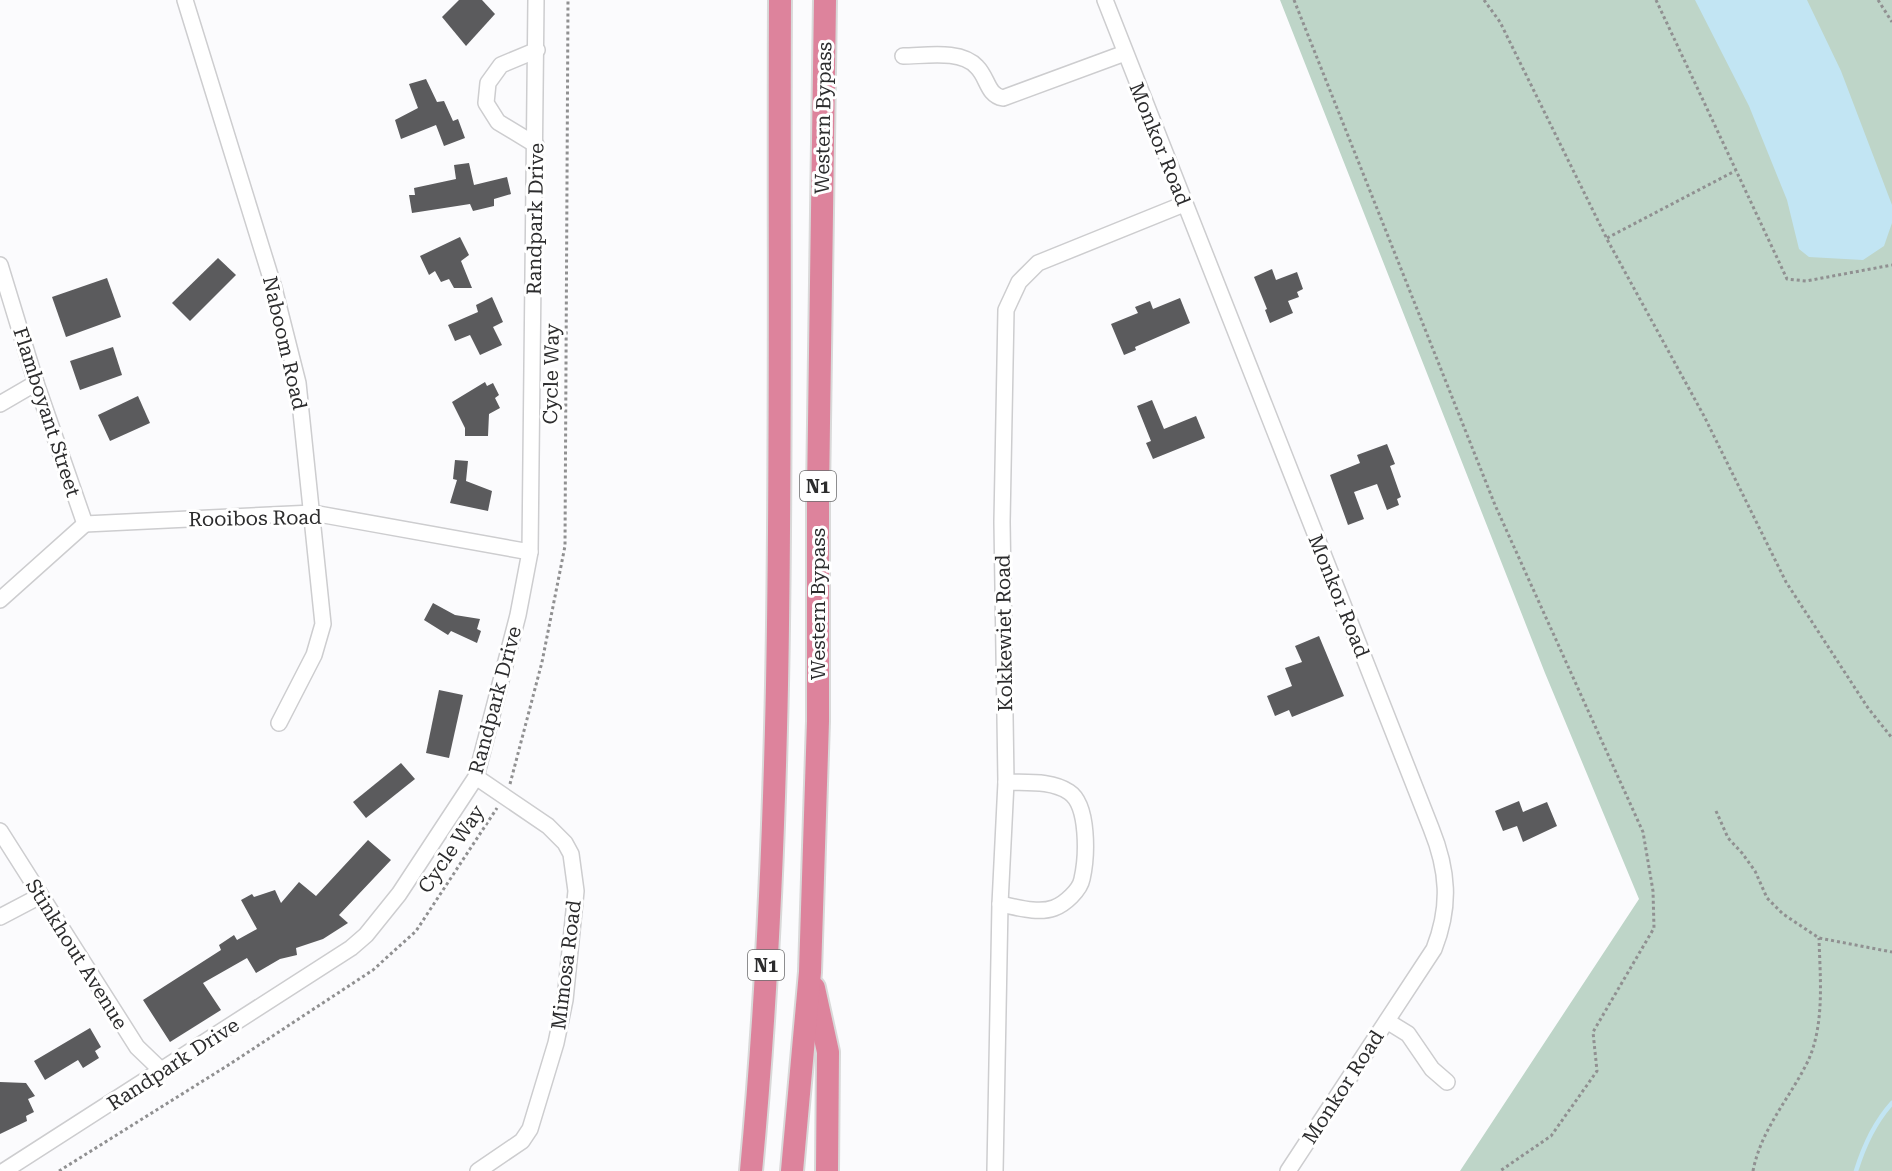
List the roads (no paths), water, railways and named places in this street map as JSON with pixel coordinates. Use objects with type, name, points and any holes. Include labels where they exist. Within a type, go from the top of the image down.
[{"type":"highway","name":"Western Bypass","points":[[751,1171],[758,1092],[777,758],[780,0]]},
{"type":"highway","name":"Western Bypass","points":[[792,1171],[810,972],[818,721],[818,494],[825,0]]},
{"type":"highway","points":[[810,972],[828,1052],[827,1171]]},
{"type":"street","name":"Naboom Road","points":[[185,0],[286,331],[298,383],[323,624],[314,656],[279,723]]},
{"type":"street","name":"Randpark Drive","points":[[4,1171],[331,962],[366,935],[399,894],[476,777],[518,615],[530,552],[536,0]]},
{"type":"street","name":"Monkor Road","points":[[1105,0],[1441,853],[1447,889],[1442,927],[1434,949],[1288,1171]]},
{"type":"street","points":[[536,145],[498,122],[486,103],[488,83],[501,65],[537,50]]},
{"type":"street","points":[[903,56],[938,55],[964,58],[978,67],[994,94],[1004,98],[1125,53]]},
{"type":"street","name":"Kokkewiet Road","points":[[995,1171],[999,904],[1006,782],[1002,522],[1006,310],[1019,282],[1038,263],[1184,204]]},
{"type":"street","name":"Flamboyant Street","points":[[0,265],[36,383],[85,524]]},
{"type":"street","points":[[0,404],[36,383]]},
{"type":"street","name":"Rooibos Road","points":[[85,524],[313,513],[530,552]]},
{"type":"street","points":[[0,600],[85,524]]},
{"type":"street","name":"Mimosa Road","points":[[476,777],[548,826],[565,843],[571,854],[576,891],[565,1000],[556,1042],[533,1120],[522,1141],[478,1171]]},
{"type":"street","points":[[999,904],[1040,910],[1054,908],[1075,891],[1082,880],[1085,817],[1080,803],[1058,786],[1006,782]]},
{"type":"street","name":"Stinkhout Avenue","points":[[0,831],[136,1047],[162,1071]]},
{"type":"street","points":[[0,917],[40,896]]},
{"type":"street","points":[[1387,1021],[1408,1034],[1432,1070],[1447,1082]]},
{"type":"water","points":[[1695,0],[1807,0],[1841,71],[1892,205],[1892,223],[1884,246],[1863,260],[1809,257],[1799,249],[1787,200],[1749,106]]},
{"type":"waterway","points":[[1856,1171],[1870,1135],[1892,1103]]}]
